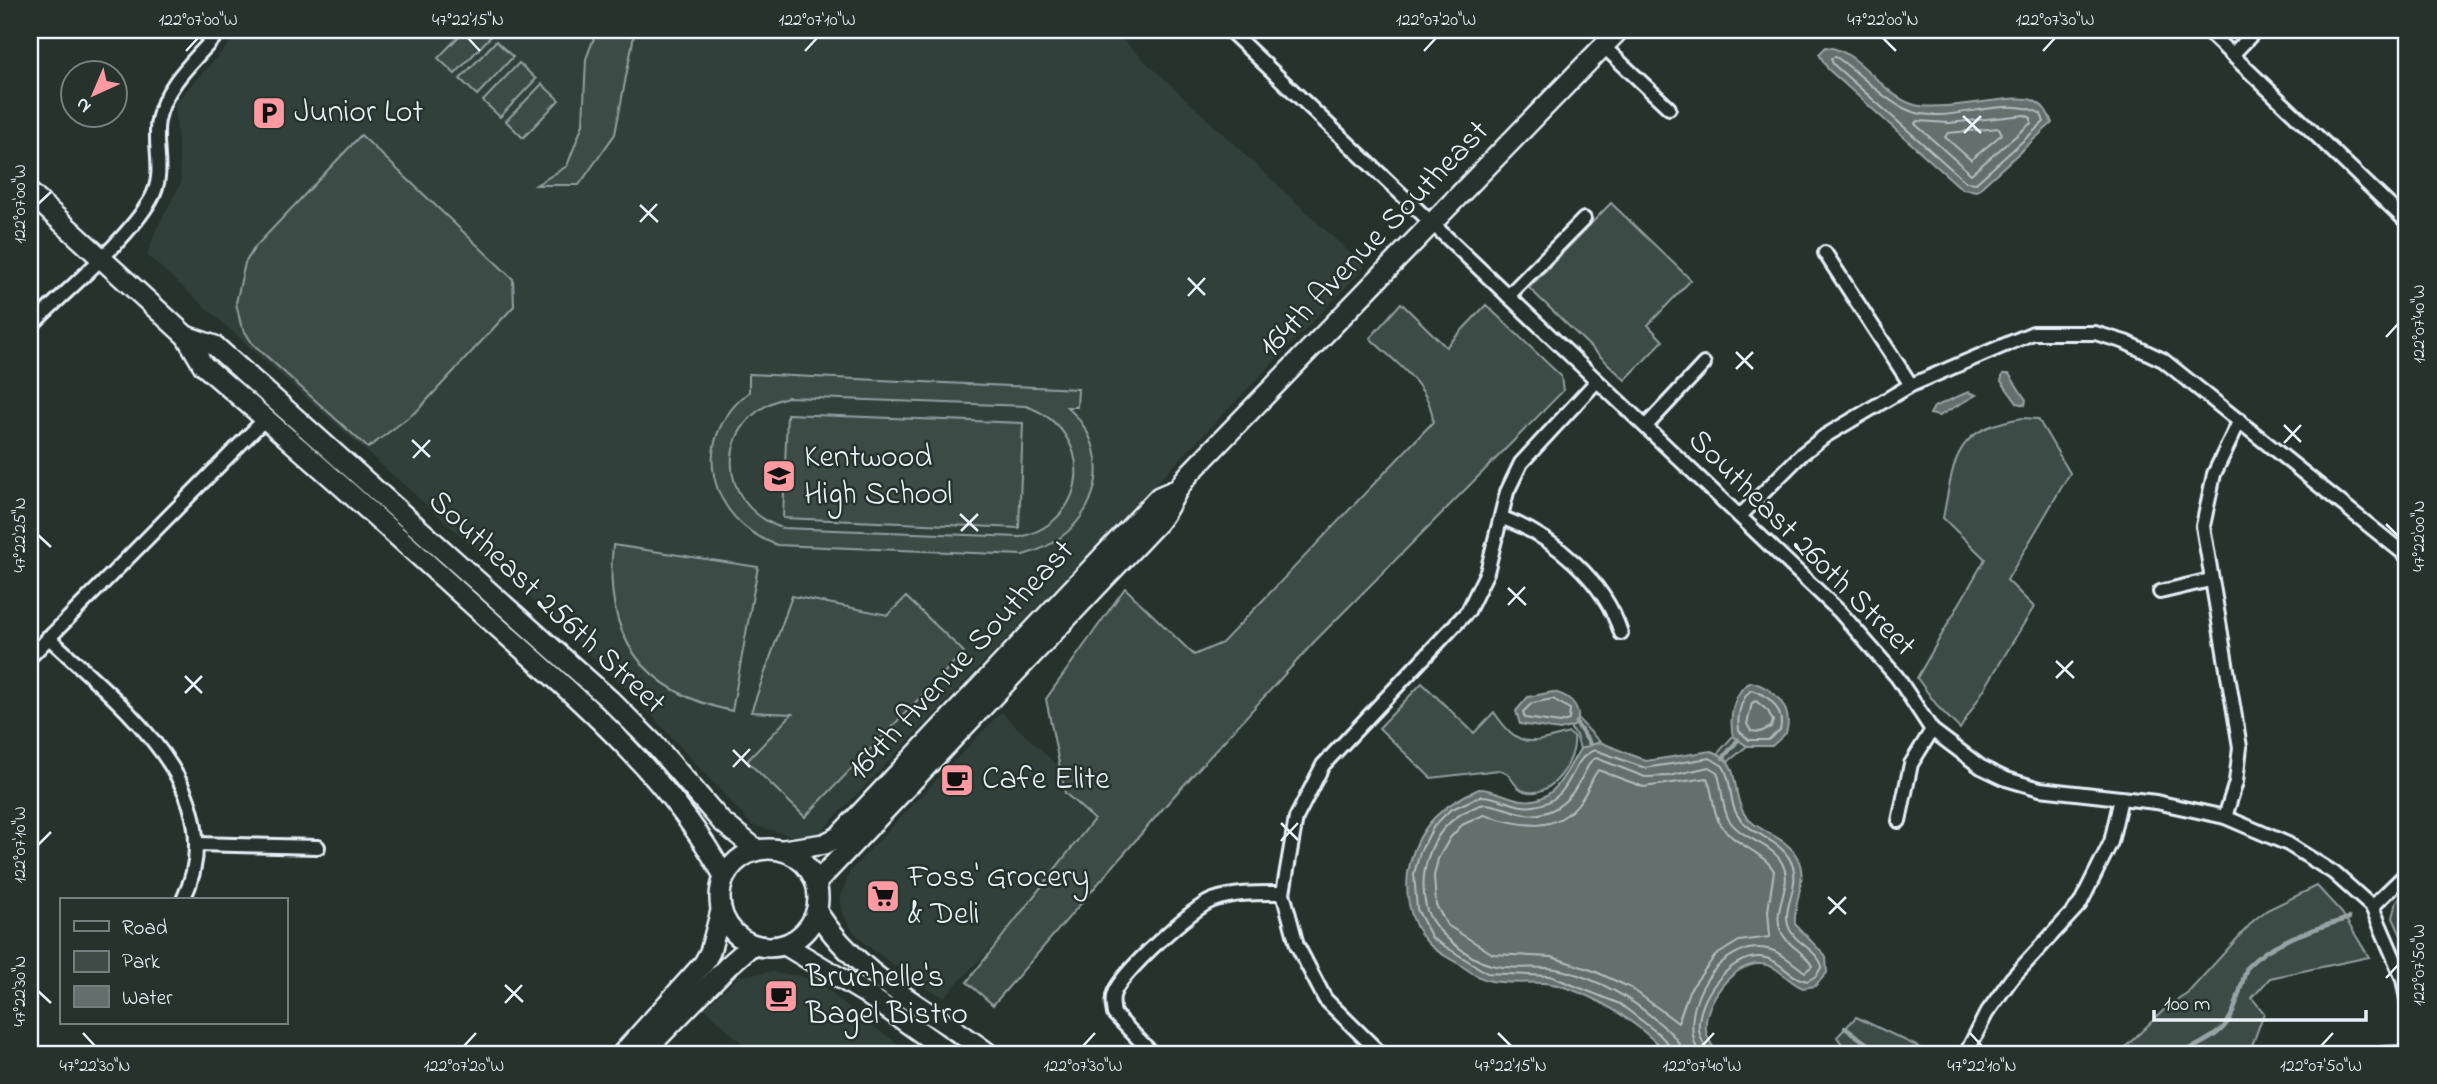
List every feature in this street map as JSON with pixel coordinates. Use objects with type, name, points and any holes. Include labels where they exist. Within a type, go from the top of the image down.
[{"type":"main road","name":"164th Avenue Southeast","points":[[783,850],[824,844],[838,837],[1159,497],[1173,491],[1619,30]]},
{"type":"main road","name":"Southeast 256th Street","points":[[30,193],[186,336],[203,365],[266,418],[524,651],[639,759],[708,848],[724,876]]},
{"type":"main road","name":"Southeast 256th Street","points":[[186,336],[215,346],[556,650],[655,745],[721,821],[757,850]]},
{"type":"main road","name":"164th Avenue Southeast","points":[[816,883],[1158,522],[1167,509],[1173,491]]},
{"type":"main road","points":[[524,651],[534,648],[556,650]]},
{"type":"main road","points":[[622,1054],[704,963],[721,911],[720,887],[724,876],[732,864],[757,850],[783,850],[803,863],[816,883],[817,912],[836,942],[863,966],[989,1054]]},
{"type":"main road","points":[[721,911],[727,925],[738,937],[752,945],[769,948],[785,945],[804,932],[817,912]]},
{"type":"main road","points":[[642,1054],[728,965],[752,945]]},
{"type":"main road","points":[[785,945],[865,993],[951,1054]]},
{"type":"street","points":[[30,327],[100,257],[152,198],[161,169],[158,123],[166,94],[221,30]]},
{"type":"street","name":"Southeast 260th Street","points":[[1229,30],[1855,628],[1897,677],[1932,730],[1957,752],[2006,779],[2040,789],[2121,798],[2225,817],[2288,844],[2334,873],[2372,907],[2403,979],[2407,999]]},
{"type":"street","points":[[2206,30],[2407,222]]},
{"type":"street","points":[[2232,55],[2256,30]]},
{"type":"street","points":[[1603,46],[1669,108]]},
{"type":"street","points":[[1508,296],[1584,219]]},
{"type":"street","points":[[1825,253],[1910,385]]},
{"type":"street","points":[[1740,516],[1809,448],[1910,385],[2033,333],[2095,333],[2125,342],[2163,360],[2406,553]]},
{"type":"street","points":[[1646,426],[1704,364]]},
{"type":"street","points":[[1381,1054],[1341,1018],[1313,981],[1297,945],[1283,893],[1296,818],[1323,765],[1468,611],[1487,572],[1503,518],[1507,492],[1521,463],[1597,381]]},
{"type":"street","points":[[30,657],[266,418]]},
{"type":"street","points":[[2225,817],[2236,782],[2240,747],[2203,526],[2214,474],[2240,420]]},
{"type":"street","points":[[1503,518],[1545,538],[1601,592],[1610,604],[1621,634]]},
{"type":"street","points":[[2160,592],[2210,580]]},
{"type":"street","points":[[48,637],[139,722],[173,767],[189,802],[196,844],[183,898]]},
{"type":"street","points":[[1899,821],[1911,764],[1932,730]]},
{"type":"street","points":[[1966,1054],[1986,1014],[2012,978],[2080,904],[2111,842],[2121,798]]},
{"type":"street","points":[[196,844],[318,847]]},
{"type":"street","points":[[2372,907],[2407,873]]},
{"type":"street","points":[[1153,1054],[1121,1023],[1112,1005],[1114,993],[1122,978],[1190,913],[1210,901],[1238,893],[1283,893]]},
{"type":"street","points":[[2383,1054],[2407,1053]]},
{"type":"shaded area","name":"Kentwood High School","points":[[242,30],[1112,30],[1365,267],[812,841],[752,825],[634,696],[507,577],[147,255],[157,228],[181,183],[175,103]]},
{"type":"shaded area","points":[[1001,712],[1114,819],[944,997],[921,985],[868,946],[853,931],[842,912],[840,898],[850,871]]},
{"type":"shaded area","points":[[769,972],[800,976],[820,983],[862,1019],[913,1054],[753,1054],[705,1008],[739,976]]},
{"type":"green space","points":[[465,30],[484,30],[491,36],[455,74],[438,58]]},
{"type":"green space","points":[[597,30],[635,30],[615,134],[579,185],[536,185],[567,166],[583,124],[586,59]]},
{"type":"green space","points":[[496,41],[513,57],[477,95],[460,79]]},
{"type":"green space","points":[[519,63],[536,79],[500,117],[483,101]]},
{"type":"green space","points":[[542,84],[559,100],[523,138],[506,121]]},
{"type":"green space","points":[[361,135],[513,279],[514,306],[418,410],[368,448],[252,343],[241,325],[236,303],[245,263],[255,247]]},
{"type":"green space","points":[[1611,203],[1691,280],[1648,325],[1663,341],[1625,380],[1529,288]]},
{"type":"green space","points":[[1401,303],[1446,347],[1486,305],[1561,376],[1563,391],[1314,642],[1173,797],[993,1005],[967,982],[1094,819],[1065,793],[1046,699],[1125,588],[1194,655],[1222,643],[1433,422],[1431,409],[1419,386],[1370,338]]},
{"type":"green space","points":[[749,374],[1078,389],[1077,407],[1067,407],[1084,427],[1094,449],[1097,472],[1093,494],[1083,514],[1067,532],[1047,546],[1023,555],[777,545],[753,533],[735,517],[722,498],[714,477],[713,455],[718,433],[730,411],[749,392]],"holes":[[[788,397],[1026,406],[1049,418],[1065,435],[1074,454],[1076,475],[1072,495],[1061,513],[1044,528],[1020,537],[782,528],[759,516],[743,500],[734,480],[732,460],[736,440],[747,422],[764,407]]]},
{"type":"green space","points":[[787,414],[1023,423],[1019,528],[783,518]]},
{"type":"green space","points":[[2023,418],[2038,419],[2070,473],[2007,580],[2034,607],[1960,729],[1939,708],[1917,678],[1985,559],[1943,518],[1951,478],[1961,449],[1970,438],[2000,423]]},
{"type":"green space","points":[[613,545],[758,567],[732,711],[674,690],[652,674],[635,655],[623,633],[615,607]]},
{"type":"green space","points":[[792,596],[888,615],[906,597],[964,652],[805,817],[747,761],[792,714],[751,712]]},
{"type":"green space","points":[[1422,683],[1474,733],[1494,712],[1518,738],[1534,741],[1569,733],[1574,737],[1574,746],[1567,767],[1552,784],[1544,790],[1534,792],[1520,789],[1507,774],[1499,770],[1431,778],[1379,728]]},
{"type":"green space","points":[[1578,719],[1600,742],[1580,749],[1576,735],[1570,728]]},
{"type":"green space","points":[[1733,736],[1747,746],[1729,761],[1718,753]]},
{"type":"green space","points":[[2317,886],[2342,913],[2369,957],[2270,978],[2252,998],[2264,1013],[2249,1054],[2118,1054],[2168,1006],[2187,994],[2254,920],[2267,910]]},
{"type":"green space","points":[[2407,890],[2407,949],[2393,918],[2397,901]]},
{"type":"green space","points":[[1856,1017],[1921,1048],[1924,1054],[1849,1054],[1837,1037]]},
{"type":"water","points":[[1826,47],[1850,56],[1892,93],[1915,105],[1928,107],[2023,98],[2043,107],[2052,123],[1977,191],[1962,189],[1828,69],[1819,54]]},
{"type":"water","points":[[2003,374],[2009,374],[2026,400],[2025,405],[2017,403],[2001,381]]},
{"type":"water","points":[[1968,392],[1976,395],[1939,416],[1930,414],[1934,407]]},
{"type":"water","points":[[1751,682],[1774,694],[1785,707],[1788,724],[1786,733],[1772,746],[1747,746],[1733,736],[1732,721],[1736,698]]},
{"type":"water","points":[[1553,692],[1563,695],[1574,704],[1578,719],[1574,726],[1560,730],[1520,724],[1516,711],[1528,697]]},
{"type":"water","points":[[1600,742],[1646,761],[1711,751],[1720,755],[1727,761],[1734,775],[1739,801],[1747,818],[1786,844],[1798,859],[1801,883],[1795,924],[1826,957],[1827,973],[1815,986],[1803,988],[1767,965],[1750,965],[1740,970],[1722,986],[1706,1019],[1710,1043],[1718,1054],[1668,1054],[1645,1032],[1619,1013],[1561,986],[1496,982],[1479,977],[1431,946],[1421,935],[1412,916],[1407,884],[1410,863],[1420,837],[1435,817],[1455,801],[1479,789],[1522,800],[1543,797],[1558,785],[1580,749]]},
{"type":"waterway","points":[[1576,723],[1590,744]]},
{"type":"waterway","points":[[1723,758],[1738,740]]},
{"type":"waterway","points":[[2403,912],[2407,913]]},
{"type":"waterway","points":[[2180,1054],[2222,1029],[2233,1012],[2247,967],[2257,958],[2295,936],[2349,918]]},
{"type":"waterway","points":[[1845,1028],[1882,1054]]},
{"type":"place","name":"Junior Lot","points":[[269,113]]},
{"type":"place","name":"Kentwood High School","points":[[779,476]]},
{"type":"place","name":"Cafe Elite","points":[[957,780]]},
{"type":"place","name":"Foss' Grocery & Deli","points":[[883,896]]},
{"type":"place","name":"Bruchelle's Bagel Bistro","points":[[781,996]]}]
